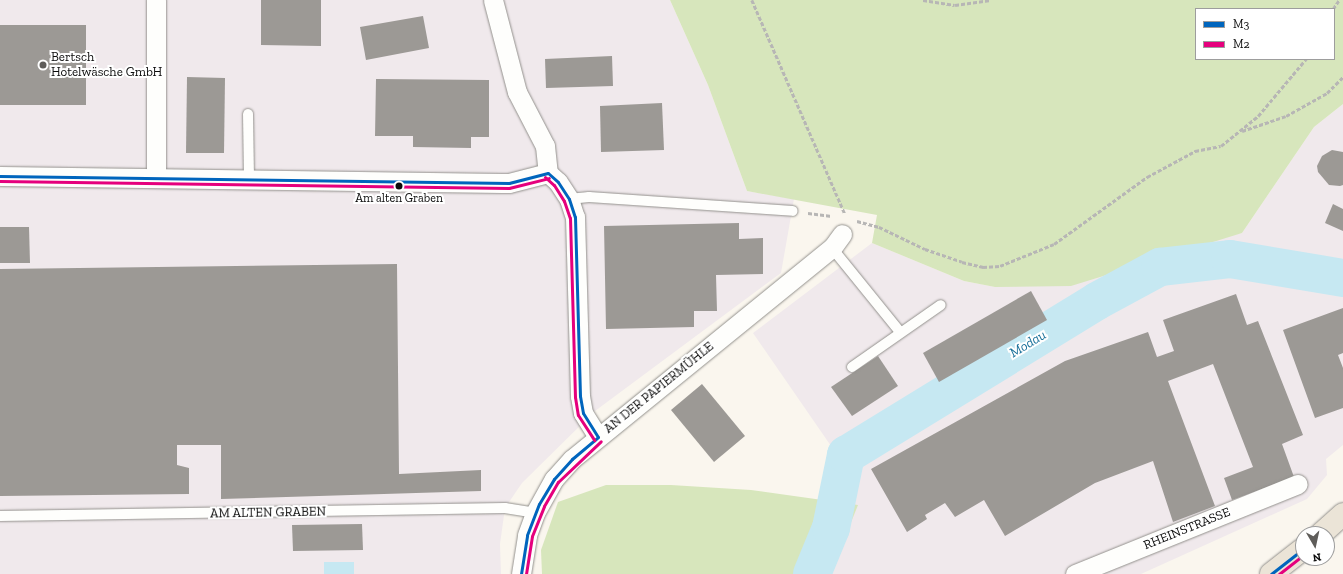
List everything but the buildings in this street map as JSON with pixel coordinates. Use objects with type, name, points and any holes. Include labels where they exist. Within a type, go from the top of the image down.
[{"type":"main road","points":[[1330,526],[1343,514]]},
{"type":"main road","points":[[1271,574],[1295,555]]},
{"type":"street","points":[[156,0],[156,178]]},
{"type":"street","points":[[493,0],[506,56],[517,92],[545,146],[548,173],[558,182],[569,199],[576,217],[578,238],[580,396],[583,413],[598,437]]},
{"type":"street","points":[[0,176],[509,183],[548,173]]},
{"type":"street","name":"AN DER PAPIERMÜHLE","points":[[522,574],[527,535],[535,513],[554,479],[572,459],[842,234]]},
{"type":"street","name":"RHEINSTRASSE","points":[[1075,574],[1298,484]]},
{"type":"lane","points":[[248,114],[249,180]]},
{"type":"lane","points":[[569,199],[589,197],[793,211]]},
{"type":"lane","points":[[842,234],[900,332]]},
{"type":"lane","points":[[852,367],[900,332],[941,305]]},
{"type":"lane","name":"AM ALTEN GRABEN","points":[[0,516],[505,508],[535,513]]},
{"type":"path","points":[[752,0],[847,218],[793,211]]},
{"type":"path","points":[[923,0],[955,5],[991,0]]},
{"type":"path","points":[[842,234],[880,226],[925,249],[962,262],[983,267],[1000,266],[1054,244],[1146,177],[1195,151],[1221,146],[1235,133],[1258,116],[1305,60]]},
{"type":"path","points":[[1235,133],[1286,116],[1327,93],[1343,77]]},
{"type":"shaded area","points":[[0,0],[670,0],[708,85],[747,191],[794,199],[781,273],[595,411],[522,483],[505,508],[500,544],[501,574],[0,574]]},
{"type":"shaded area","points":[[1343,104],[1343,445],[1326,459],[1327,475],[1307,499],[1141,574],[794,574],[805,565],[831,446],[753,333],[872,243],[964,281],[995,287],[1242,233],[1314,127]]},
{"type":"green space","points":[[670,0],[1343,0],[1343,104],[1314,127],[1242,233],[1071,286],[995,287],[964,281],[872,243],[877,215],[747,191],[708,85]]},
{"type":"green space","points":[[606,485],[671,485],[751,490],[858,505],[830,574],[542,574],[541,550],[558,502]]},
{"type":"water","points":[[324,562],[354,562],[354,574],[324,574]]},
{"type":"waterway","name":"Modau","points":[[812,574],[831,528],[846,455],[1097,301],[1160,267],[1230,259],[1343,278]]},
{"type":"transit line","name":"M3","points":[[548,173],[558,182],[569,199],[575,217],[580,396],[583,413],[598,437]]},
{"type":"transit line","name":"M3","points":[[0,176],[509,183],[548,173]]},
{"type":"transit line","name":"M2","points":[[545,177],[554,185],[564,201],[570,218],[575,397],[578,415],[594,440]]},
{"type":"transit line","name":"M2","points":[[0,181],[509,188],[549,178]]},
{"type":"transit line","name":"M3","points":[[521,574],[527,535],[539,504],[554,479],[572,459],[598,437]]},
{"type":"transit line","name":"M2","points":[[526,574],[532,536],[544,506],[558,482],[601,441]]},
{"type":"transit line","name":"M3","points":[[1271,574],[1295,555]]},
{"type":"transit line","name":"M2","points":[[1279,574],[1295,561]]},
{"type":"place","name":"Bertsch Hotelwäsche GmbH","points":[[43,65]]},
{"type":"place","name":"Am alten Graben","points":[[399,186]]}]
